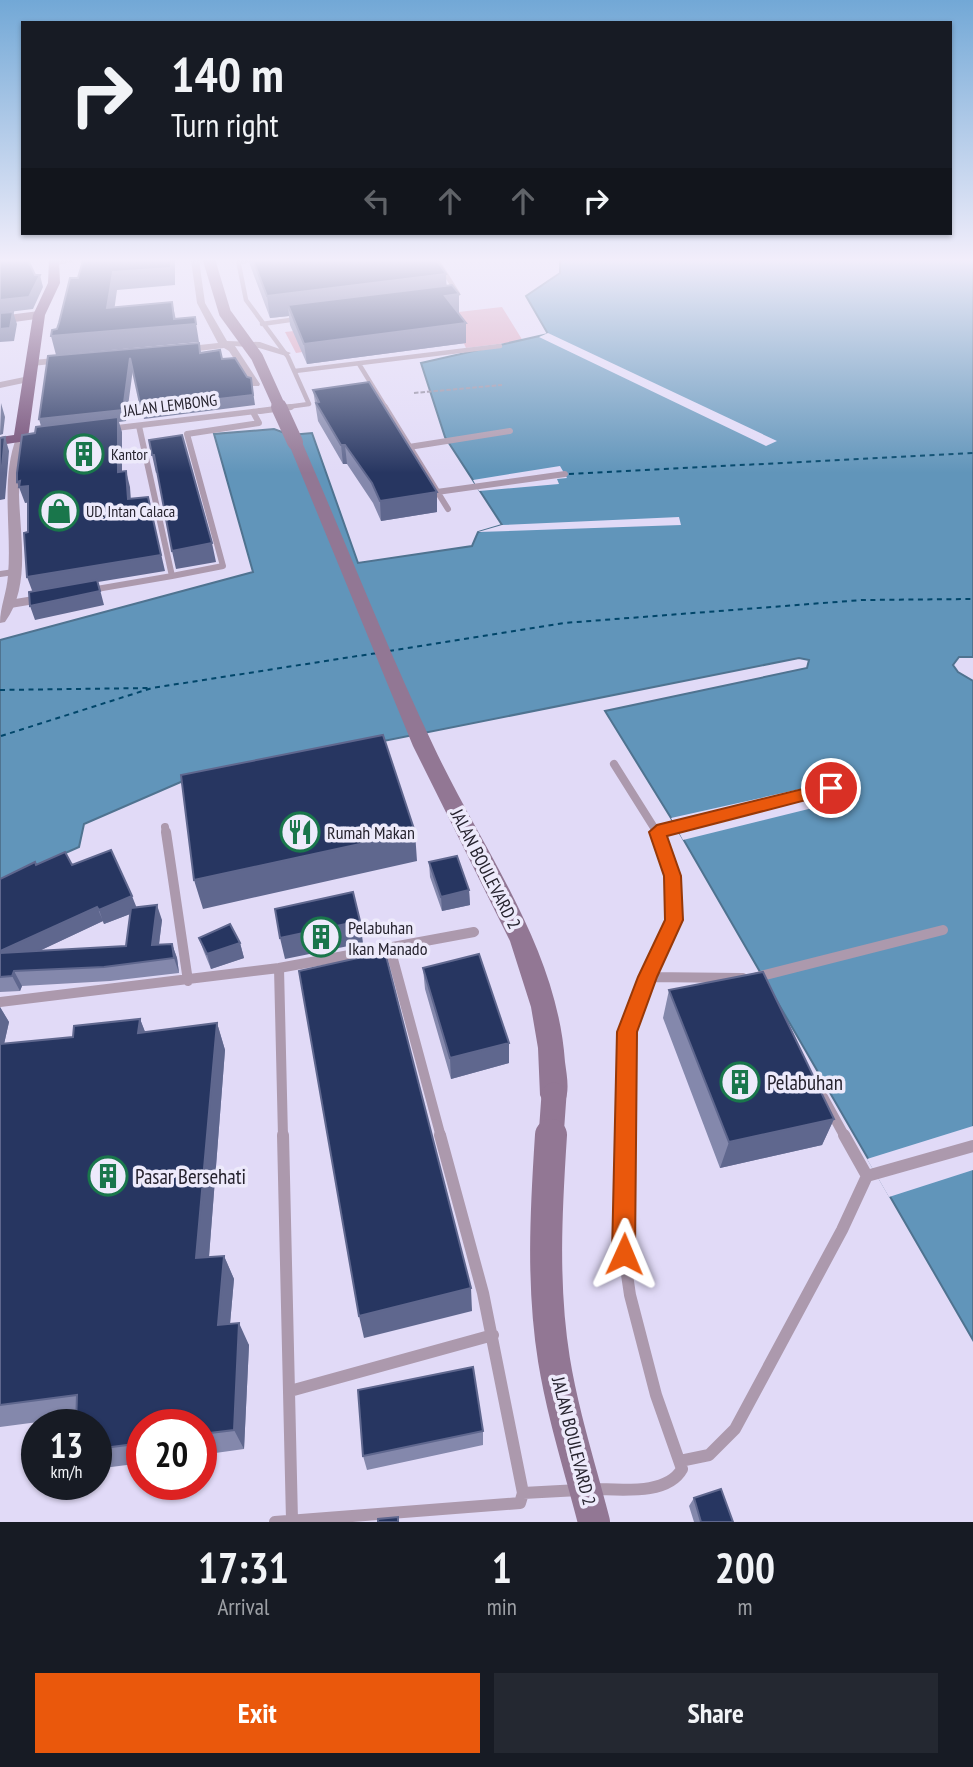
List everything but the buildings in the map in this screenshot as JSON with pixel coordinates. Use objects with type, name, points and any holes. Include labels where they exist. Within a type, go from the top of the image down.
[{"type":"highway","points":[[0,441],[21,438],[37,331]]},
{"type":"main road","name":"JALAN BOULEVARD 2","points":[[238,331],[268,377],[423,746],[511,918],[544,1007],[551,1048],[554,1095],[546,1216],[550,1324],[554,1362],[594,1522]]},
{"type":"street","points":[[216,331],[223,343],[233,349],[255,384]]},
{"type":"street","points":[[166,351],[211,347],[223,343],[260,345],[286,353]]},
{"type":"street","points":[[32,363],[86,358]]},
{"type":"street","points":[[0,385],[29,379]]},
{"type":"street","name":"JALAN LEMBONG","points":[[87,432],[257,411]]},
{"type":"street","points":[[0,619],[7,613],[10,604],[14,572],[13,482],[21,438],[47,436]]},
{"type":"lane","points":[[268,331],[286,353],[309,404]]},
{"type":"lane","points":[[295,372],[500,346]]},
{"type":"lane","points":[[359,363],[448,509]]},
{"type":"lane","points":[[363,396],[377,394]]},
{"type":"lane","points":[[83,591],[223,566],[187,434],[259,423],[257,411],[323,402]]},
{"type":"lane","points":[[139,426],[172,576]]},
{"type":"lane","points":[[410,447],[510,430]]},
{"type":"lane","points":[[437,492],[565,474]]},
{"type":"lane","points":[[0,575],[14,572]]},
{"type":"lane","points":[[10,604],[45,598]]},
{"type":"lane","points":[[523,1493],[658,1486],[674,1482],[681,1476],[682,1469],[656,1395],[630,1295],[624,1254],[627,1032],[674,920],[673,876],[657,832],[614,764]]},
{"type":"lane","points":[[657,832],[831,788]]},
{"type":"lane","points":[[165,827],[188,981]]},
{"type":"lane","points":[[648,977],[754,978],[943,930]]},
{"type":"lane","points":[[0,1002],[279,968],[474,932]]},
{"type":"lane","points":[[275,1522],[520,1503],[523,1493],[493,1335],[390,948]]},
{"type":"lane","points":[[279,968],[292,1520]]},
{"type":"lane","points":[[754,978],[761,990]]},
{"type":"lane","points":[[814,1083],[867,1176]]},
{"type":"lane","points":[[680,1461],[709,1455],[735,1429],[842,1230],[867,1176],[973,1146]]},
{"type":"lane","points":[[290,1391],[493,1335]]},
{"type":"path","points":[[414,393],[502,386]]},
{"type":"shaded area","points":[[293,331],[438,331],[296,353],[285,332]]},
{"type":"shaded area","points":[[458,331],[517,331],[523,341],[466,348]]},
{"type":"water","points":[[546,331],[973,331],[973,657],[959,657],[953,665],[958,672],[973,681],[973,1340],[671,818],[605,711],[807,668],[809,660],[799,658],[183,781],[84,824],[79,847],[0,882],[0,640],[253,572],[214,434],[274,429],[290,435],[312,433],[358,563],[472,546],[478,532],[502,525],[445,437],[421,363],[548,334]]},
{"type":"pier","points":[[548,333],[777,441],[766,446],[539,337]]},
{"type":"pier","points":[[560,466],[567,478],[557,479],[559,484],[479,491],[473,480]]},
{"type":"pier","points":[[679,517],[681,525],[478,532],[502,525]]},
{"type":"pier","points":[[836,781],[849,799],[683,840],[671,818]]},
{"type":"pier","points":[[973,1126],[973,1170],[889,1197],[867,1159]]},
{"type":"ferry route","points":[[569,474],[973,453]]},
{"type":"ferry route","points":[[389,651],[564,623],[862,600],[973,599]]},
{"type":"ferry route","points":[[1,736],[152,688],[377,653]]},
{"type":"ferry route","points":[[0,690],[149,688]]},
{"type":"place","name":"Kantor","points":[[84,454]]},
{"type":"place","name":"UD. Intan Calaca","points":[[59,511]]},
{"type":"place","name":"Rumah Makan","points":[[300,832]]},
{"type":"place","name":"Pelabuhan Ikan Manado","points":[[321,937]]},
{"type":"place","name":"Pelabuhan","points":[[740,1082]]},
{"type":"place","name":"Pasar Bersehati","points":[[108,1176]]},
{"type":"route","points":[[624,1254],[627,1032],[674,920],[673,876],[657,832],[831,788]]}]
